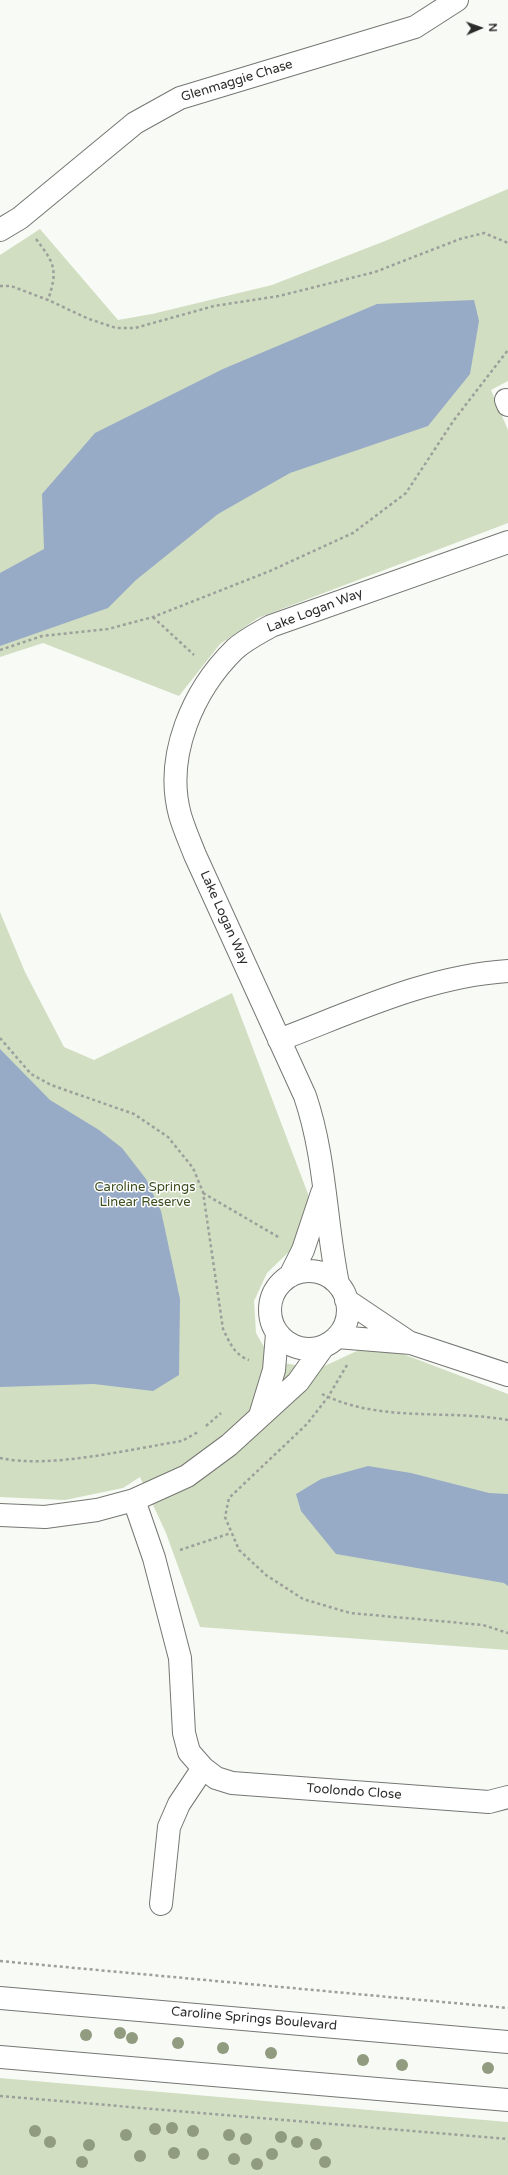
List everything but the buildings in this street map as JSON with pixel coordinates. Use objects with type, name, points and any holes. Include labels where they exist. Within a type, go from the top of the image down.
[{"type":"street","name":"Glenmaggie Chase","points":[[0,230],[20,218],[135,123],[180,98],[415,26],[457,0]]},
{"type":"street","name":"Lake Logan Way","points":[[342,1292],[331,1251],[322,1160],[315,1126],[305,1096],[195,855],[180,815],[177,784],[179,751],[192,707],[213,673],[236,648],[271,626],[508,542]]},
{"type":"street","points":[[279,1040],[418,987],[478,973],[508,971]]},
{"type":"street","name":"Lake Logan Way","points":[[290,1276],[303,1250],[324,1186]]},
{"type":"street","points":[[411,1343],[342,1292],[328,1276],[315,1271],[302,1271],[290,1276],[280,1284],[272,1295],[270,1308],[271,1322],[277,1334],[286,1342],[298,1348],[311,1350],[330,1342],[362,1340],[411,1343],[508,1375]]},
{"type":"street","points":[[0,1514],[44,1517],[97,1510],[134,1500],[187,1476],[229,1445],[298,1382],[330,1342],[345,1326],[348,1313],[342,1292]]},
{"type":"street","points":[[260,1416],[274,1370],[277,1334]]},
{"type":"street","name":"Toolondo Close","points":[[134,1500],[154,1558],[180,1658],[184,1733],[189,1752],[203,1768],[216,1778],[232,1783],[489,1802],[508,1797]]},
{"type":"street","points":[[161,1904],[169,1827],[179,1804],[203,1768]]},
{"type":"street","name":"Caroline Springs Boulevard","points":[[0,1998],[508,2042]]},
{"type":"street","points":[[0,2057],[508,2100]]},
{"type":"path","points":[[0,286],[11,286],[48,300],[96,322],[116,328],[135,328],[214,306],[279,296],[375,272],[460,239],[484,233],[508,243]]},
{"type":"path","points":[[32,234],[52,263],[55,279],[48,300]]},
{"type":"path","points":[[0,650],[42,636],[108,629],[153,617],[270,571],[353,533],[406,493],[454,420],[508,350]]},
{"type":"path","points":[[153,617],[213,673]]},
{"type":"path","points":[[0,1038],[31,1074],[51,1085],[134,1114],[168,1137],[193,1168],[203,1192],[223,1329],[232,1347],[243,1358],[274,1370]]},
{"type":"path","points":[[362,1340],[328,1397],[307,1424],[229,1498],[225,1517],[231,1534],[240,1550],[266,1575],[303,1599],[350,1613],[483,1625],[508,1633]]},
{"type":"path","points":[[298,1382],[328,1397],[360,1408],[411,1414],[486,1416],[508,1420]]},
{"type":"path","points":[[0,1458],[16,1461],[66,1459],[182,1441],[201,1430],[223,1411]]},
{"type":"path","points":[[154,1558],[231,1534]]},
{"type":"path","points":[[0,1961],[508,2008]]},
{"type":"path","points":[[0,2096],[508,2139]]},
{"type":"green space","points":[[508,189],[508,381],[491,390],[508,430],[508,523],[258,618],[220,644],[179,696],[43,643],[0,657],[0,255],[40,229],[118,320],[152,314],[272,285],[385,241]]},
{"type":"green space","name":"Caroline Springs Linear Reserve","points":[[0,912],[25,972],[64,1047],[94,1060],[232,993],[308,1194],[308,1223],[301,1240],[267,1273],[254,1301],[256,1333],[272,1361],[318,1369],[374,1343],[508,1394],[508,1650],[200,1627],[166,1533],[140,1477],[123,1488],[65,1500],[0,1497]]},
{"type":"green space","points":[[0,2078],[508,2122],[508,2175],[0,2175]]},
{"type":"water","points":[[474,300],[479,321],[470,374],[428,426],[290,473],[218,514],[136,580],[108,608],[0,646],[0,573],[44,549],[42,494],[95,433],[223,369],[377,304]]},
{"type":"water","points":[[0,1049],[50,1100],[99,1130],[122,1148],[146,1179],[161,1211],[180,1299],[179,1375],[153,1391],[94,1384],[0,1387]]},
{"type":"water","points":[[368,1466],[411,1473],[489,1493],[508,1494],[508,1586],[504,1583],[336,1554],[301,1511],[296,1494],[321,1479]]}]
